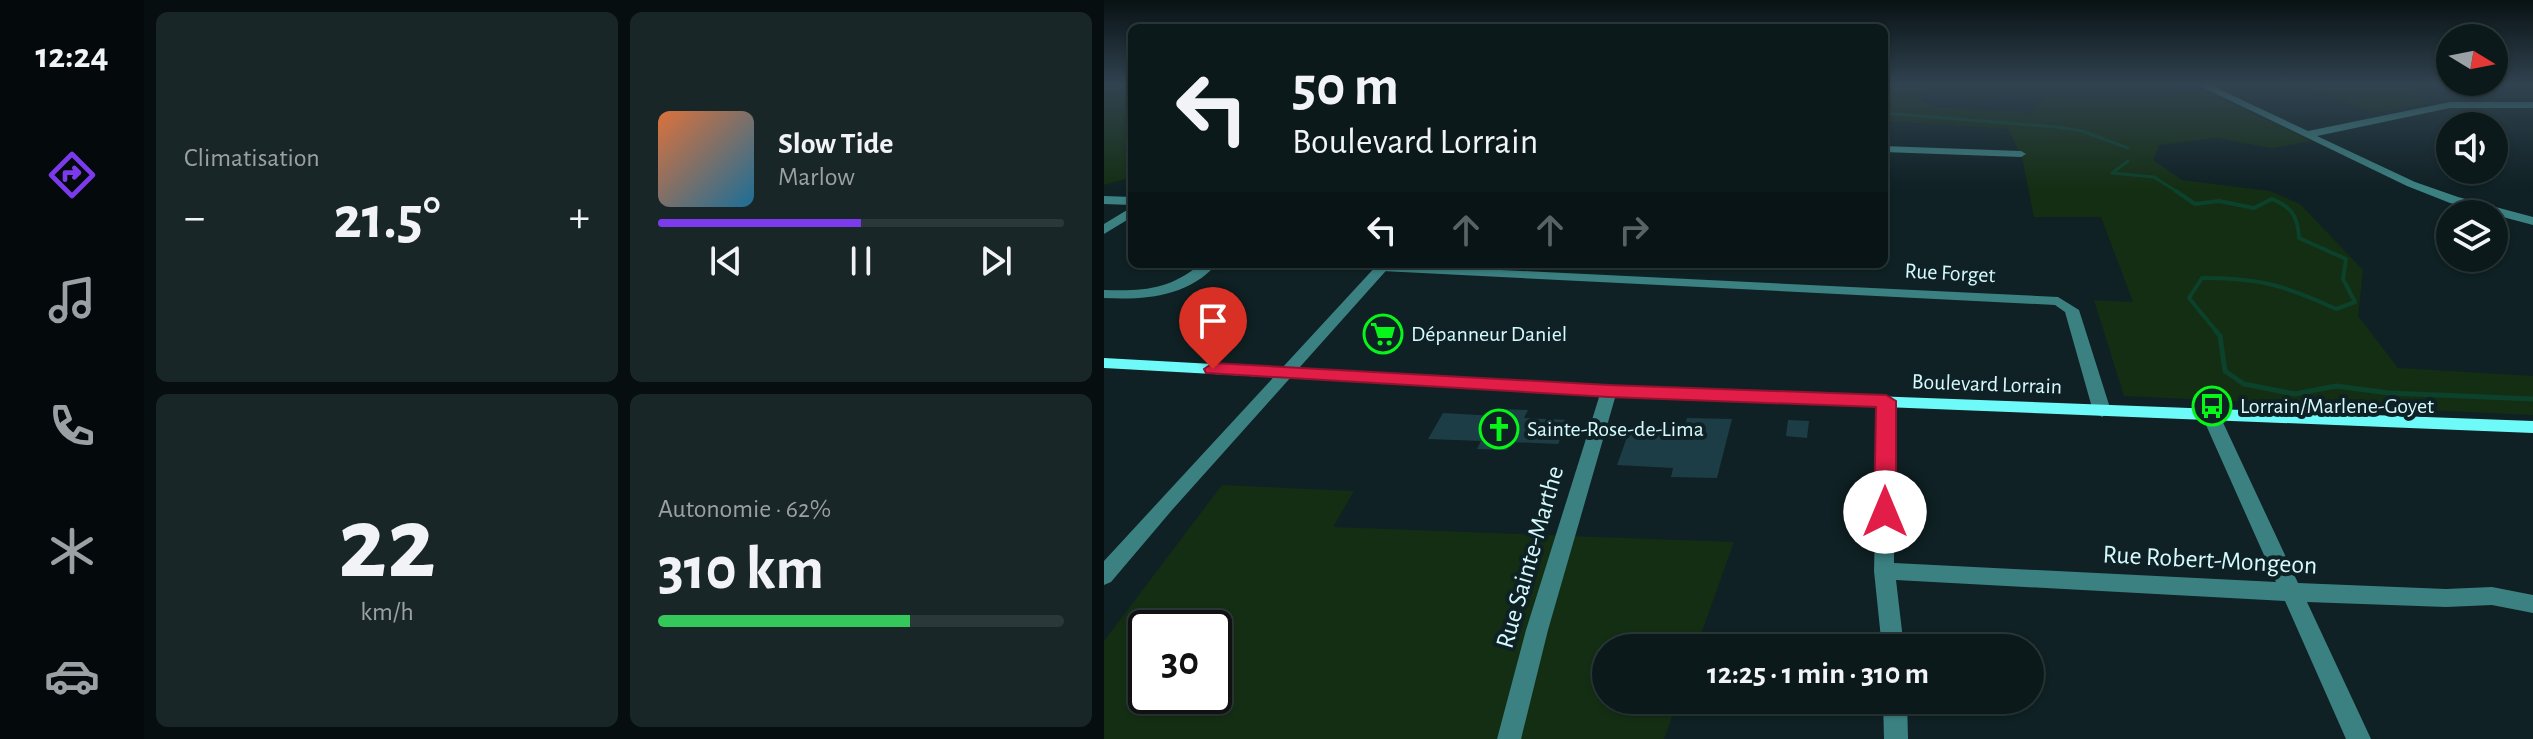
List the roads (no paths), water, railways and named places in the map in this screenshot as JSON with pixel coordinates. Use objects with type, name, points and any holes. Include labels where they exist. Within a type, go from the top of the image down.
[{"type":"main road","name":"Boulevard Lorrain","points":[[1104,363],[1609,391],[2533,427]]},
{"type":"street","points":[[2272,118],[2411,184],[2454,200],[2533,221]]},
{"type":"street","points":[[2306,135],[2385,118]]},
{"type":"street","points":[[1888,149],[2021,154]]},
{"type":"street","points":[[1104,200],[1128,201]]},
{"type":"street","points":[[1104,230],[1128,214]]},
{"type":"street","points":[[1104,294],[1148,295],[1165,292],[1182,286],[1205,268]]},
{"type":"street","points":[[1104,576],[1380,268]]},
{"type":"street","name":"Rue Forget","points":[[1504,268],[1666,272],[2058,301],[2072,310],[2102,411]]},
{"type":"street","name":"Rue Sainte-Marthe","points":[[1509,739],[1537,630],[1609,391]]},
{"type":"street","points":[[1886,401],[1884,571],[1891,634]]},
{"type":"street","points":[[2211,416],[2359,739]]},
{"type":"street","name":"Rue Robert-Mongeon","points":[[1884,571],[2290,592],[2446,598],[2492,596],[2533,604]]},
{"type":"street","points":[[1895,714],[1896,739]]},
{"type":"waterway","points":[[1951,118],[2082,131],[2128,148]]},
{"type":"waterway","points":[[2128,161],[2112,173],[2154,177],[2178,192]]},
{"type":"waterway","points":[[2178,192],[2195,204],[2219,201],[2254,208],[2272,199],[2293,214],[2299,238],[2346,259],[2343,279],[2355,302],[2336,309],[2271,284],[2202,278],[2189,298],[2217,332]]},
{"type":"waterway","points":[[2215,330],[2220,336],[2225,371],[2244,384],[2295,394],[2336,386],[2389,393],[2533,399]]},
{"type":"place","name":"Dépanneur Daniel","points":[[1383,334]]},
{"type":"place","name":"Lorrain/Marlene-Goyet","points":[[2212,406]]},
{"type":"place","name":"Sainte-Rose-de-Lima","points":[[1499,429]]}]
